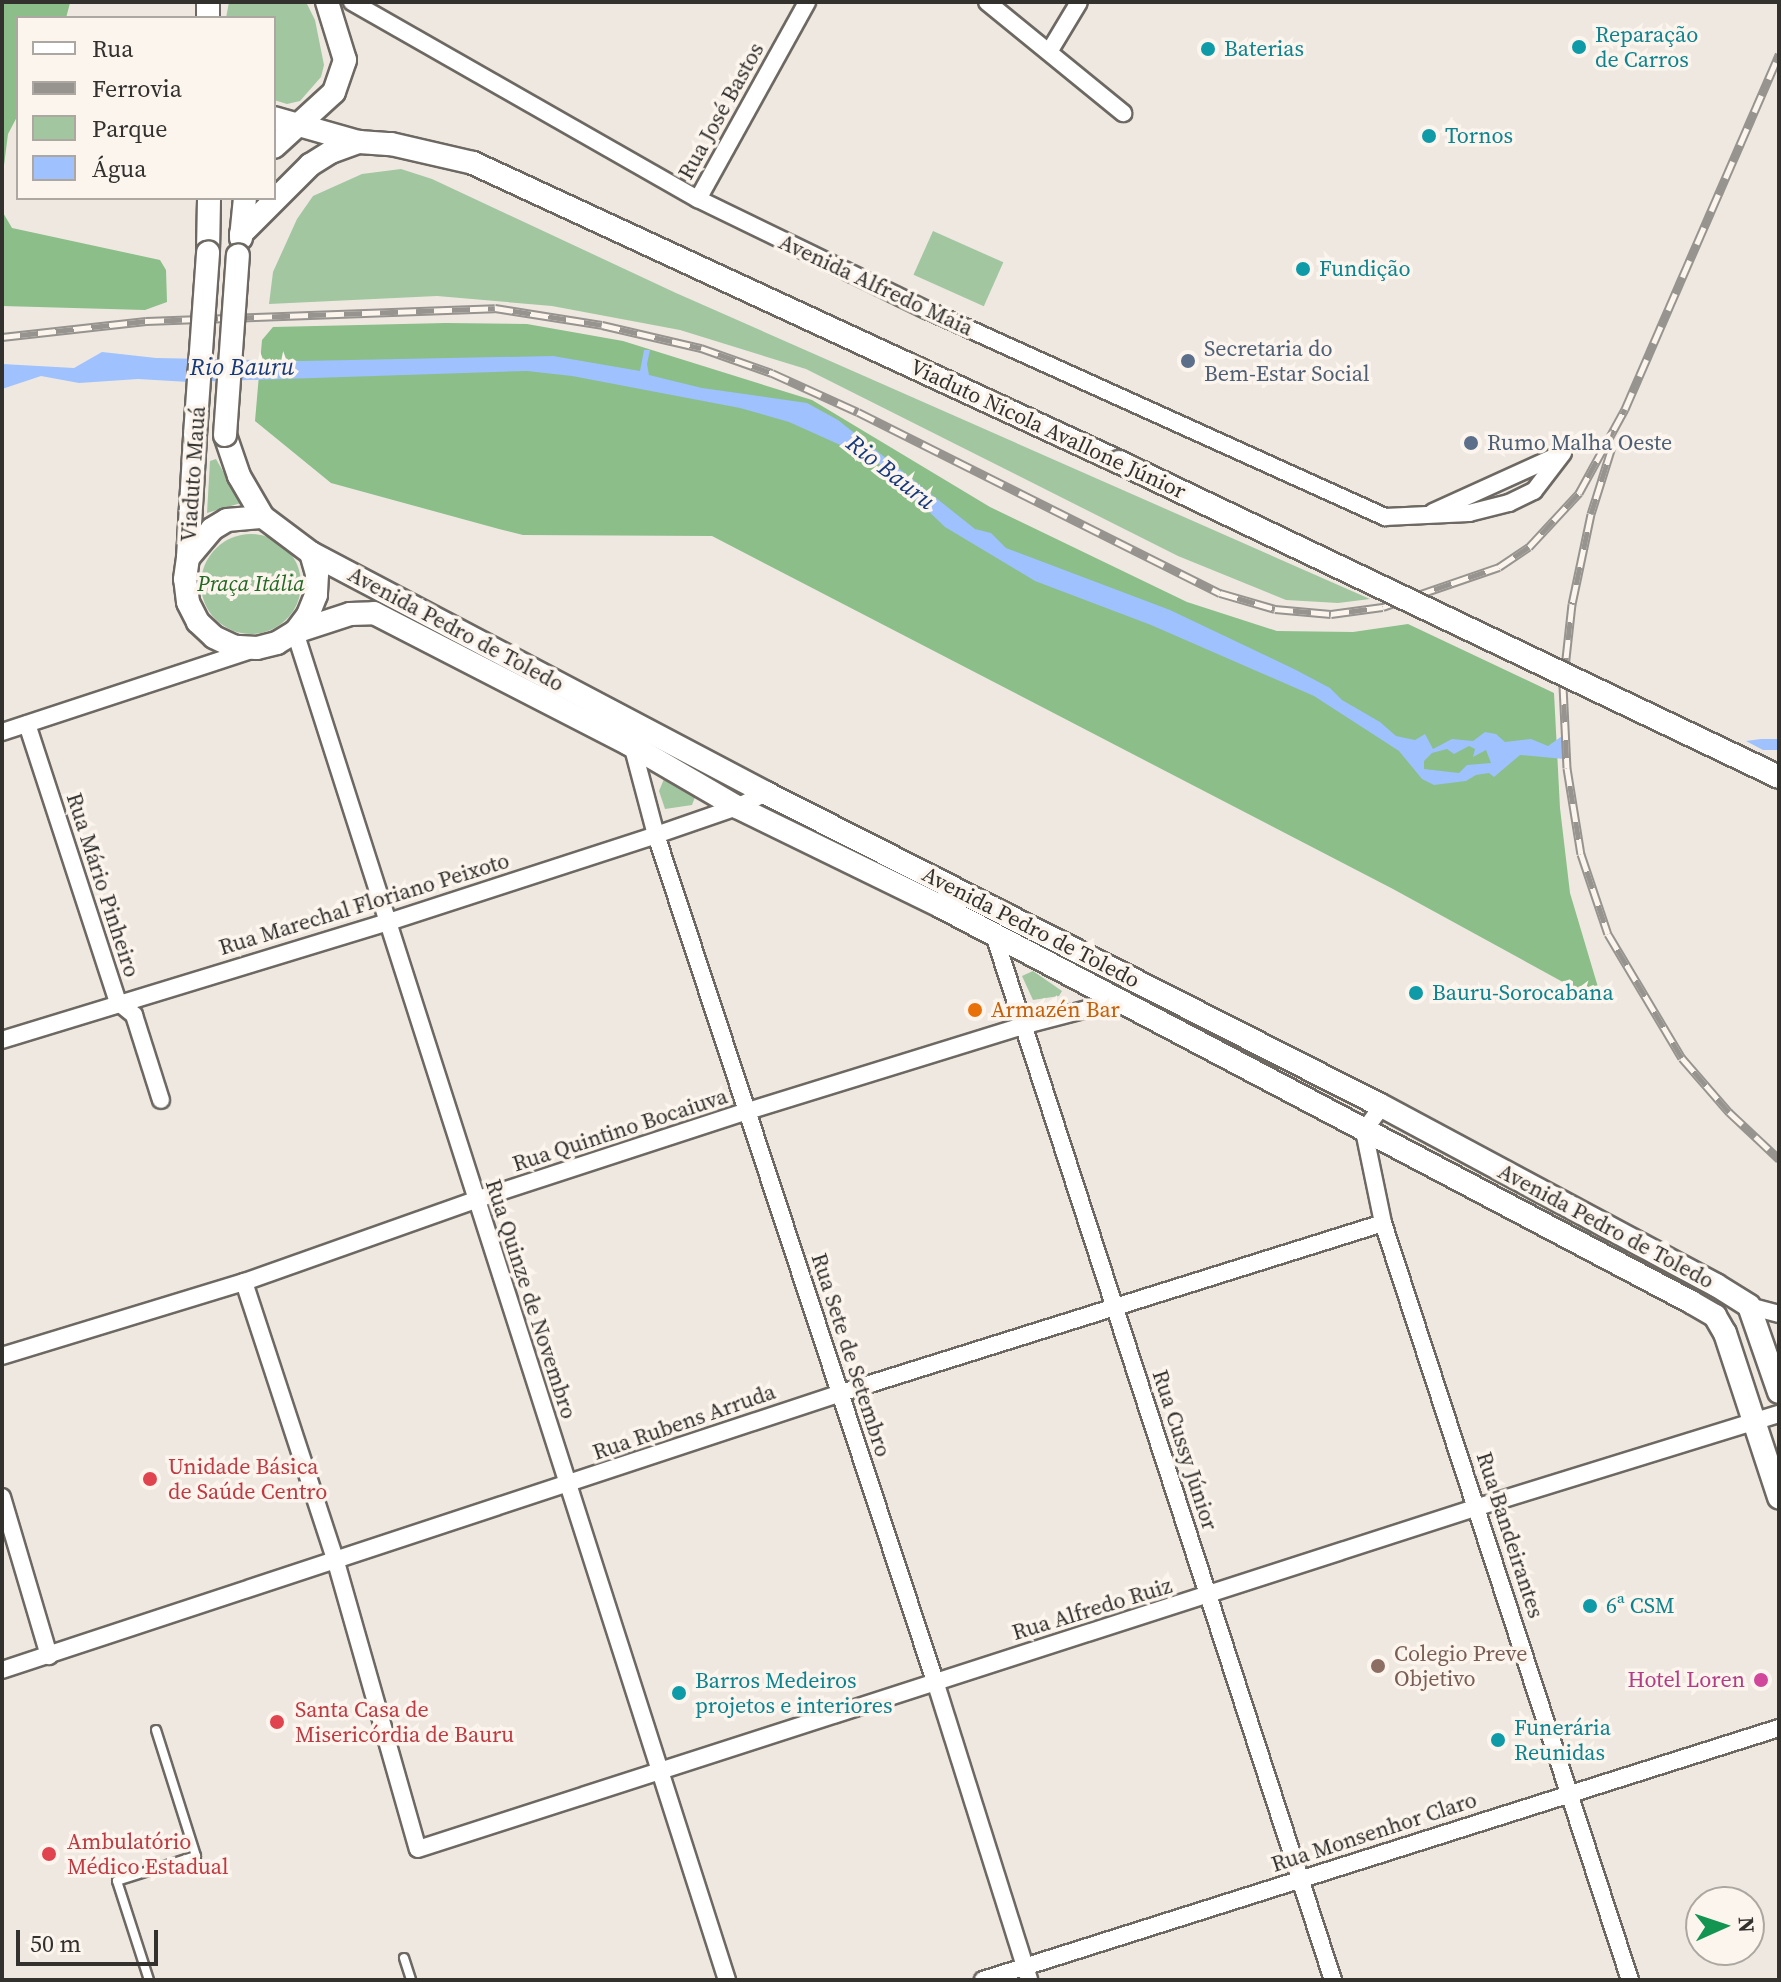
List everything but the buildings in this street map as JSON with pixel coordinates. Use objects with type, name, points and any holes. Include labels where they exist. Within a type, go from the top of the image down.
[{"type":"main road","points":[[276,145],[334,92],[345,60],[327,2]]},
{"type":"main road","name":"Viaduto Nicola Avallone Júnior","points":[[276,119],[359,142],[391,144],[473,163],[1119,462],[1779,777]]},
{"type":"main road","points":[[240,244],[310,165],[331,152],[359,142]]},
{"type":"main road","name":"Viaduto Mauá","points":[[188,558],[209,200]]},
{"type":"main road","name":"Viaduto Mauá","points":[[245,200],[225,435],[239,476],[263,517]]},
{"type":"main road","points":[[263,517],[311,553],[317,574],[316,595],[308,615],[295,632],[277,643],[257,648],[235,647],[214,637],[198,622],[188,602],[188,558],[212,529],[227,520],[263,517]]},
{"type":"main road","name":"Avenida Pedro de Toledo","points":[[311,553],[633,734],[737,807],[940,906],[1715,1316],[1725,1333],[1754,1423]]},
{"type":"main road","name":"Avenida Pedro de Toledo","points":[[295,632],[350,614],[374,613],[766,793],[1382,1106],[1716,1285],[1749,1306]]},
{"type":"main road","points":[[940,906],[951,886]]},
{"type":"main road","points":[[1749,1306],[1779,1392]]},
{"type":"main road","points":[[1754,1423],[1779,1497]]},
{"type":"street","name":"Avenida Alfredo Maia","points":[[352,2],[698,199],[927,310],[1385,517],[1421,517],[1469,513],[1509,503],[1534,491],[1563,453],[1421,517]]},
{"type":"street","name":"Rua José Bastos","points":[[698,199],[807,2]]},
{"type":"street","points":[[987,2],[1123,113]]},
{"type":"street","points":[[1049,52],[1079,2]]},
{"type":"street","name":"Rua Quinze de Novembro","points":[[295,632],[727,1980]]},
{"type":"street","points":[[2,732],[257,648]]},
{"type":"street","name":"Rua Mário Pinheiro","points":[[27,724],[118,1002],[134,1015],[161,1100]]},
{"type":"street","name":"Rua Sete de Setembro","points":[[633,734],[656,835],[935,1681],[1027,1973]]},
{"type":"street","name":"Rua Marechal Floriano Peixoto","points":[[2,1040],[118,1002],[389,922],[656,835],[737,807],[766,793]]},
{"type":"street","name":"Rua Cussy Júnior","points":[[994,935],[1333,1980]]},
{"type":"street","name":"Rua Quintino Bocaiuva","points":[[2,1356],[244,1282],[475,1200],[748,1111],[1022,1026],[1118,1001]]},
{"type":"street","points":[[1364,1131],[1382,1106]]},
{"type":"street","name":"Rua Bandeirantes","points":[[1364,1131],[1383,1223],[1630,1980]]},
{"type":"street","name":"Rua Rubens Arruda","points":[[2,1670],[841,1393],[1383,1223]]},
{"type":"street","points":[[244,1282],[336,1562]]},
{"type":"street","points":[[1749,1306],[1779,1314]]},
{"type":"street","name":"Rua Alfredo Ruiz","points":[[336,1562],[418,1849],[935,1681],[1210,1596],[1478,1507],[1779,1414]]},
{"type":"street","points":[[2,1497],[49,1656]]},
{"type":"street","name":"Rua Monsenhor Claro","points":[[983,1980],[1027,1973],[1301,1878],[1779,1728]]},
{"type":"lane","points":[[149,1980],[117,1881],[196,1856],[156,1730]]},
{"type":"lane","points":[[404,1958],[411,1980]]},
{"type":"green space","points":[[2,2],[70,3],[67,16],[16,16],[16,119],[8,134],[2,181]]},
{"type":"green space","points":[[229,2],[306,2],[315,20],[324,65],[321,77],[300,101],[287,104],[276,101],[276,16],[226,16]]},
{"type":"green space","points":[[401,169],[432,179],[676,293],[1370,599],[1338,603],[1286,600],[1178,556],[806,369],[680,330],[552,306],[437,296],[269,304],[273,272],[297,219],[313,196],[362,174]]},
{"type":"green space","points":[[2,211],[12,228],[160,260],[166,270],[167,302],[145,310],[2,306]]},
{"type":"green space","points":[[933,231],[1003,262],[984,306],[913,275]]},
{"type":"green space","points":[[527,324],[623,341],[812,400],[990,507],[1187,602],[1277,631],[1353,632],[1408,624],[1554,693],[1560,808],[1570,893],[1603,1004],[1393,889],[712,536],[523,535],[499,529],[331,483],[255,421],[262,340],[273,327]]},
{"type":"green space","points":[[216,459],[241,503],[207,513],[210,461]]},
{"type":"green space","name":"Praça Itália","points":[[251,534],[270,538],[287,548],[297,565],[301,584],[297,603],[287,620],[270,630],[251,634],[232,630],[215,620],[205,603],[201,584],[205,565],[215,548],[232,538]]},
{"type":"green space","points":[[664,779],[697,792],[692,805],[665,809],[659,791]]},
{"type":"green space","points":[[1033,971],[1062,991],[1059,996],[1033,1000],[1022,976]]},
{"type":"water","name":"Rio Bauru","points":[[644,350],[650,350],[647,364],[649,375],[702,388],[807,403],[838,420],[975,529],[991,533],[1006,548],[1170,610],[1296,670],[1330,688],[1342,700],[1380,722],[1396,736],[1415,740],[1425,734],[1433,749],[1452,739],[1473,741],[1485,732],[1496,734],[1505,742],[1531,739],[1548,746],[1565,734],[1564,759],[1520,755],[1494,777],[1489,773],[1466,781],[1434,785],[1422,779],[1399,751],[1314,696],[1151,625],[1035,581],[945,527],[876,461],[789,422],[740,408],[572,376],[527,371],[189,382],[138,379],[79,383],[41,376],[2,389],[2,364],[74,368],[102,352],[156,358],[301,361],[553,356],[640,371]],"holes":[[[1469,746],[1475,749],[1473,757],[1486,750],[1491,763],[1467,765],[1459,773],[1424,769],[1424,761],[1432,753],[1447,749],[1454,754]]]},
{"type":"water","points":[[1779,739],[1779,750],[1763,750],[1746,741]]},
{"type":"railway","points":[[2,337],[146,321],[495,308],[602,325],[701,348],[772,373],[858,412],[1220,593],[1275,609],[1331,614],[1383,607],[1499,567],[1529,547],[1579,493],[1625,409],[1779,54]]},
{"type":"railway","points":[[1612,447],[1591,514],[1572,604],[1563,686],[1567,768],[1581,854],[1608,934],[1682,1058],[1729,1112],[1779,1159]]},
{"type":"place","name":"Reparação de Carros","points":[[1579,47]]},
{"type":"place","name":"Baterias","points":[[1208,49]]},
{"type":"place","name":"Tornos","points":[[1429,136]]},
{"type":"place","name":"Fundição","points":[[1303,269]]},
{"type":"place","name":"Secretaria do Bem-Estar Social","points":[[1188,361]]},
{"type":"place","name":"Rumo Malha Oeste","points":[[1471,443]]},
{"type":"place","name":"Bauru-Sorocabana","points":[[1416,993]]},
{"type":"place","name":"Armazén Bar","points":[[975,1010]]},
{"type":"place","name":"Unidade Básica de Saúde Centro","points":[[150,1479]]},
{"type":"place","name":"6ª CSM","points":[[1590,1606]]},
{"type":"place","name":"Colegio Preve Objetivo","points":[[1378,1666]]},
{"type":"place","name":"Hotel Loren","points":[[1761,1680]]},
{"type":"place","name":"Barros Medeiros projetos e interiores","points":[[679,1693]]},
{"type":"place","name":"Santa Casa de Misericórdia de Bauru","points":[[277,1722]]},
{"type":"place","name":"Funerária Reunidas","points":[[1498,1740]]},
{"type":"place","name":"Ambulatório Médico Estadual","points":[[49,1854]]}]
